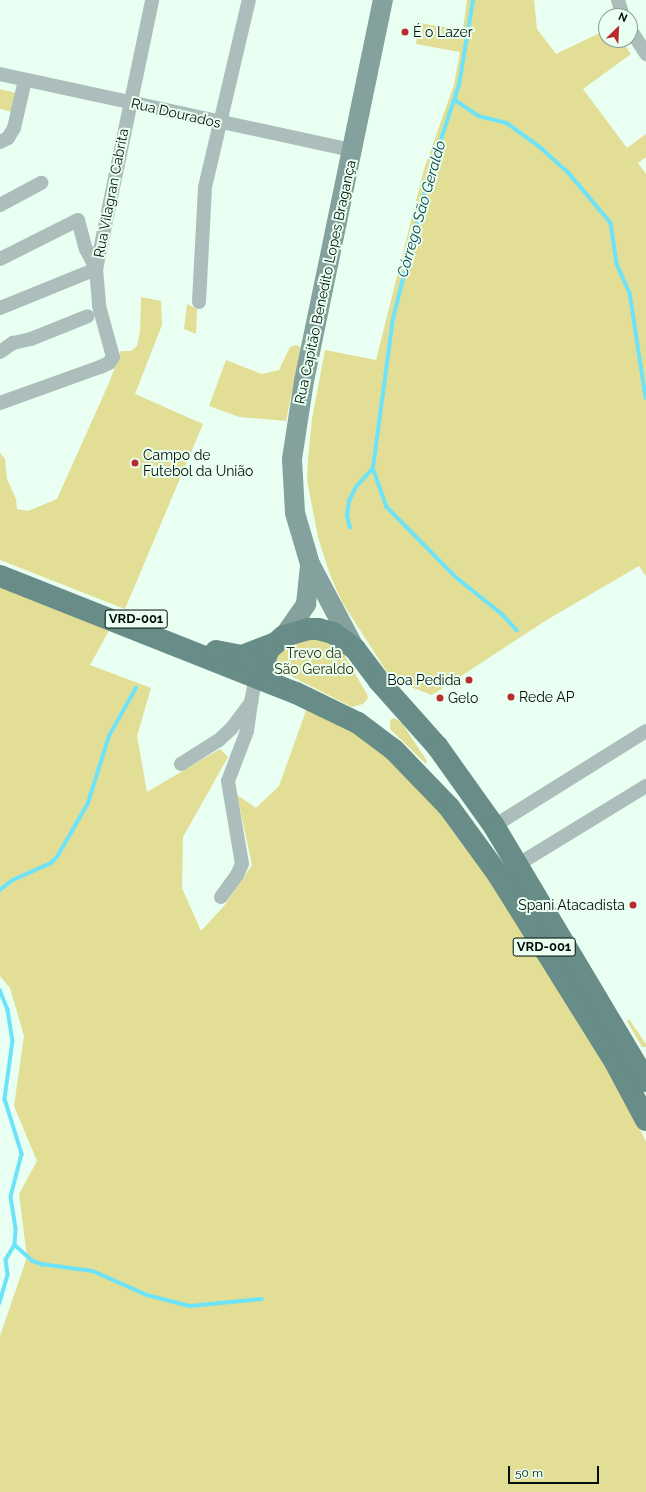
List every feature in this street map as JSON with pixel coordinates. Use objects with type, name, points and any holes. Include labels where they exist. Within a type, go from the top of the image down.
[{"type":"main road","name":"Rua Capitão Benedito Lopes Bragança","points":[[383,0],[294,439],[292,470],[295,513],[310,564],[355,649],[380,681],[437,746],[494,826],[646,1081]]},
{"type":"main road","name":"VRD-001","points":[[0,564],[43,579],[222,653],[242,656],[279,640]]},
{"type":"main road","name":"Rua Capitão Benedito Lopes Bragança","points":[[279,640],[306,604],[310,564]]},
{"type":"main road","points":[[0,576],[262,678],[264,664],[279,640]]},
{"type":"main road","name":"Rua Capitão Benedito Lopes Bragança","points":[[279,640],[309,629],[318,629],[334,634],[355,649]]},
{"type":"main road","name":"VRD-001","points":[[262,678],[358,723],[394,750],[429,784],[466,827],[505,886],[614,1060],[646,1120]]},
{"type":"street","name":"Rua Vilagran Cabrita","points":[[96,269],[129,103],[152,0]]},
{"type":"street","points":[[198,302],[205,187],[249,0]]},
{"type":"street","points":[[638,42],[646,54]]},
{"type":"street","name":"Rua Dourados","points":[[0,74],[219,123],[352,150]]},
{"type":"street","points":[[4,140],[14,128],[25,80]]},
{"type":"street","points":[[0,205],[41,183]]},
{"type":"street","points":[[0,259],[78,220],[86,249],[96,269],[98,300],[112,348],[112,360],[100,367],[0,403]]},
{"type":"street","points":[[0,308],[96,269]]},
{"type":"street","points":[[0,352],[13,343],[32,339],[88,316]]},
{"type":"street","points":[[180,764],[225,736],[251,702],[262,678]]},
{"type":"street","points":[[221,897],[237,875],[242,864],[228,781],[247,731],[251,702]]},
{"type":"street","points":[[494,826],[646,731]]},
{"type":"street","points":[[517,865],[646,786]]},
{"type":"green space","points":[[467,0],[534,0],[537,29],[556,54],[598,34],[598,48],[627,48],[631,54],[583,89],[627,148],[646,134],[646,157],[638,163],[646,174],[646,576],[639,566],[545,621],[432,695],[392,680],[342,602],[330,575],[318,537],[307,480],[312,419],[325,350],[376,360],[424,169],[454,85],[460,52],[416,44],[419,23],[463,30]]},
{"type":"green space","points":[[0,89],[16,93],[12,112],[0,109]]},
{"type":"green space","name":"Campo de Futebol da União","points":[[141,297],[161,301],[162,325],[135,394],[203,424],[125,609],[0,560],[0,453],[5,459],[7,479],[16,499],[17,509],[28,511],[57,499],[109,383],[121,351],[131,351],[137,346],[140,331]]},
{"type":"green space","points":[[187,304],[197,309],[196,334],[184,329]]},
{"type":"green space","points":[[295,345],[301,347],[286,421],[239,417],[209,406],[226,360],[262,374],[279,370],[290,347]]},
{"type":"green space","points":[[0,584],[112,625],[90,665],[151,688],[137,736],[147,792],[220,749],[228,757],[183,837],[182,888],[201,931],[224,906],[252,865],[237,795],[256,808],[279,786],[308,705],[367,739],[446,816],[487,875],[623,1094],[646,1142],[646,1492],[0,1492],[0,1336],[27,1257],[19,1194],[37,1161],[14,1106],[24,1036],[10,988],[0,976]]},
{"type":"green space","name":"Trevo da São Geraldo","points":[[317,635],[342,651],[367,694],[368,698],[363,704],[352,707],[273,667],[279,650]]},
{"type":"green space","points":[[394,718],[402,723],[427,761],[426,764],[390,729],[390,720]]},
{"type":"green space","points":[[629,1019],[646,1044],[646,1047],[642,1047],[627,1021]]},
{"type":"waterway","name":"Córrego São Geraldo","points":[[350,528],[347,516],[349,501],[356,487],[373,468],[393,319],[429,176],[459,85],[473,0]]},
{"type":"waterway","name":"Córrego São Geraldo","points":[[455,100],[479,116],[507,123],[539,146],[568,172],[611,223],[617,264],[630,293],[646,398]]},
{"type":"waterway","points":[[373,468],[387,507],[456,577],[502,614],[517,630]]},
{"type":"waterway","points":[[0,890],[13,880],[51,863],[57,857],[88,803],[109,736],[136,688]]},
{"type":"waterway","points":[[0,990],[8,1010],[13,1041],[5,1099],[22,1154],[11,1197],[16,1230],[15,1245],[6,1260],[8,1275],[0,1303]]},
{"type":"waterway","points":[[15,1245],[33,1261],[41,1264],[93,1271],[147,1295],[190,1306],[262,1299]]},
{"type":"place","name":"É o Lazer","points":[[405,32]]},
{"type":"place","name":"Campo de Futebol da União","points":[[135,463]]},
{"type":"place","name":"Boa Pedida","points":[[469,680]]},
{"type":"place","name":"Rede AP","points":[[511,697]]},
{"type":"place","name":"Gelo","points":[[440,698]]},
{"type":"place","name":"Spani Atacadista","points":[[633,905]]}]
